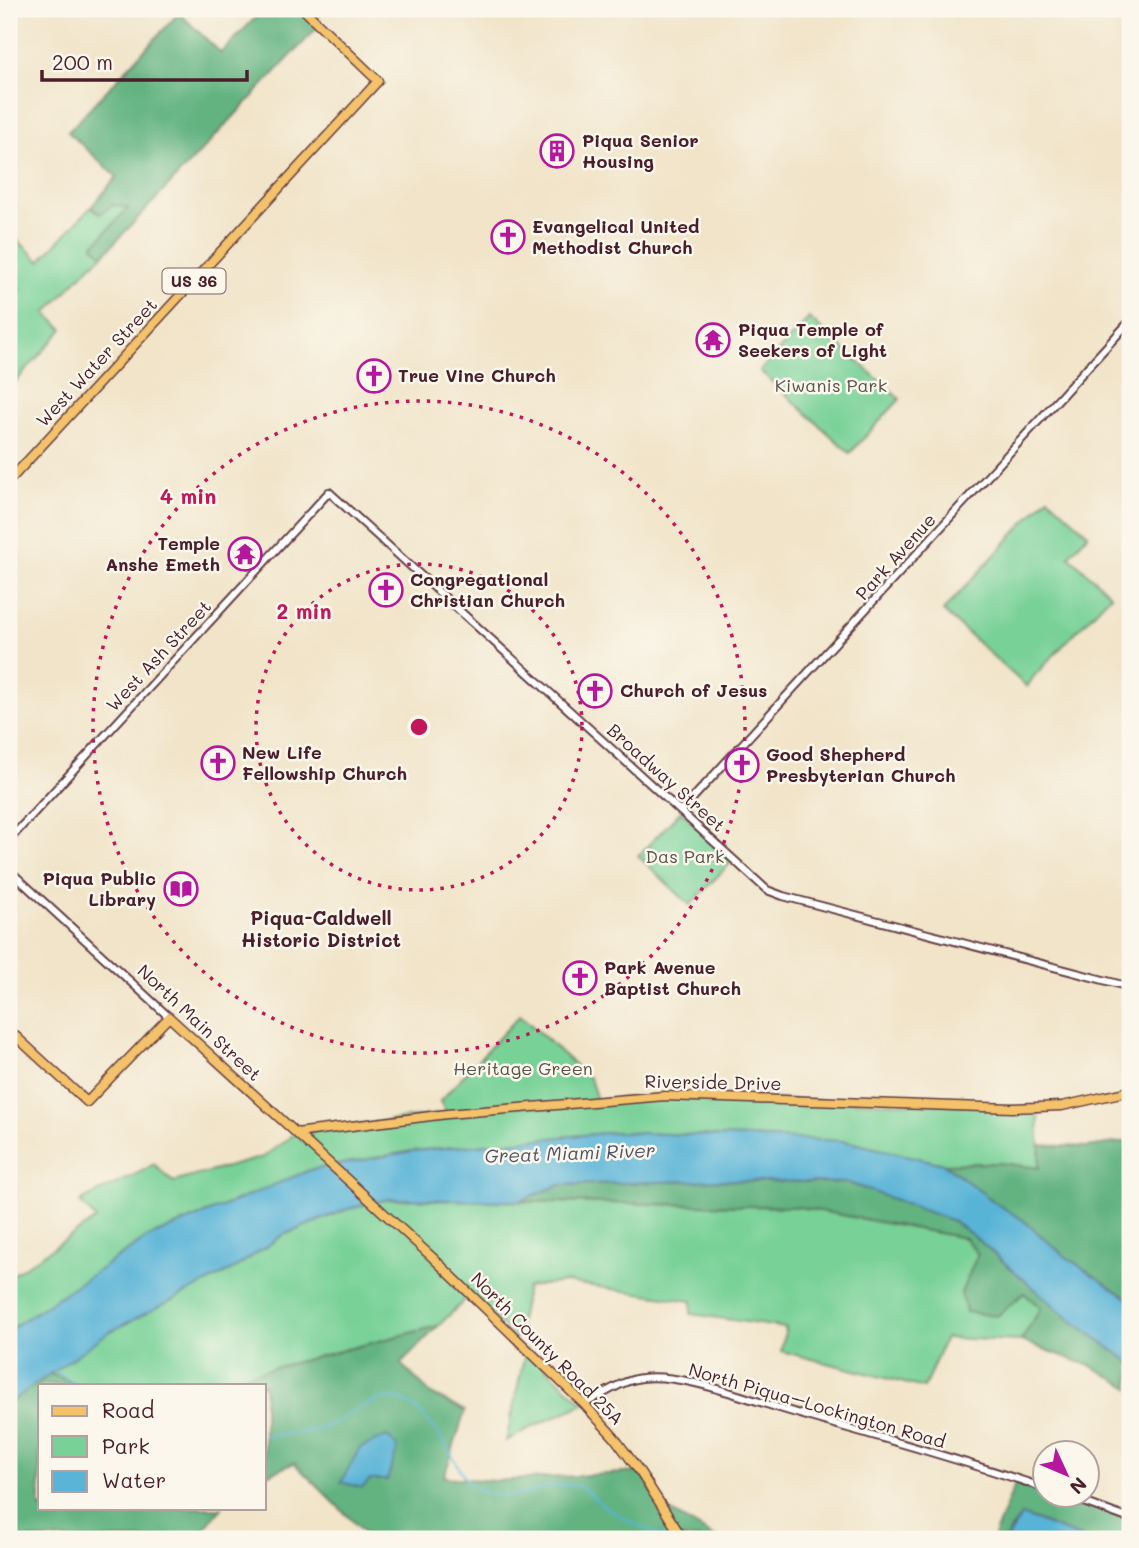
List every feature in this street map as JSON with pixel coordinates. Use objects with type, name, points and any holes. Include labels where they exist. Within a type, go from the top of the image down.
[{"type":"main road","name":"West Water Street","points":[[9,481],[378,81],[303,9]]},
{"type":"main road","points":[[9,1030],[87,1102],[169,1017]]},
{"type":"main road","name":"North Main Street","points":[[169,1017],[368,1199]]},
{"type":"main road","name":"Riverside Drive","points":[[296,1133],[446,1114],[665,1096],[1012,1108],[1062,1105],[1130,1091]]},
{"type":"main road","name":"North County Road 25A","points":[[368,1199],[584,1404],[614,1437],[683,1539]]},
{"type":"street","name":"Park Avenue","points":[[681,811],[1130,321]]},
{"type":"street","name":"Broadway Street","points":[[329,492],[768,890],[1130,987]]},
{"type":"street","name":"West Ash Street","points":[[9,840],[329,492]]},
{"type":"street","name":"North Main Street","points":[[9,870],[169,1017]]},
{"type":"street","name":"North Piqua–Lockington Road","points":[[584,1404],[624,1383],[640,1378],[663,1377],[706,1387],[1030,1483]]},
{"type":"street","points":[[1100,1508],[1130,1519]]},
{"type":"green space","points":[[264,9],[325,9],[316,19],[320,25],[103,255],[93,246],[128,208],[113,205],[100,214],[91,207],[117,177],[68,132],[179,13],[221,53]]},
{"type":"green space","points":[[113,205],[129,208],[93,245],[103,255],[46,313],[63,329],[9,389],[9,302],[21,290],[9,278],[9,238],[12,235],[40,261],[91,207],[100,214]]},
{"type":"green space","name":"Kiwanis Park","points":[[809,318],[900,399],[850,453],[760,371]]},
{"type":"green space","points":[[1048,497],[1088,534],[1069,556],[1111,595],[1034,676],[1027,687],[943,611]]},
{"type":"green space","name":"Das Park","points":[[681,811],[734,859],[690,905],[638,856]]},
{"type":"green space","name":"Heritage Green","points":[[520,1015],[590,1079],[597,1100],[665,1096],[1038,1107],[1040,1168],[999,1163],[944,1164],[844,1141],[616,1132],[412,1151],[310,1170],[147,1238],[9,1330],[9,1277],[96,1219],[80,1202],[154,1164],[173,1182],[263,1157],[296,1133],[446,1113],[440,1101]]},
{"type":"green space","points":[[1130,1141],[1130,1300],[1062,1254],[1023,1220],[944,1164],[999,1163],[1039,1168],[1040,1145],[1087,1147]]},
{"type":"green space","points":[[722,1180],[849,1183],[953,1221],[1067,1317],[1130,1362],[1130,1388],[1093,1367],[1021,1341],[1041,1308],[1024,1293],[997,1316],[966,1312],[961,1293],[978,1254],[965,1238],[799,1207],[519,1201],[560,1185]]},
{"type":"green space","points":[[388,1199],[799,1207],[965,1238],[978,1254],[961,1293],[997,1316],[1024,1293],[1041,1308],[1021,1341],[945,1338],[924,1388],[781,1351],[786,1328],[691,1314],[692,1301],[565,1282],[527,1287],[516,1339],[470,1295],[438,1326],[238,1377],[230,1384],[76,1384],[48,1373],[109,1331],[232,1270],[283,1235],[345,1210]]},
{"type":"green space","points":[[438,1326],[401,1364],[431,1394],[465,1411],[444,1477],[494,1481],[640,1472],[663,1507],[718,1539],[371,1539],[294,1463],[266,1475],[266,1384],[230,1384],[238,1377]]},
{"type":"green space","points":[[526,1349],[584,1404],[506,1441]]},
{"type":"green space","points":[[48,1373],[76,1384],[38,1384],[38,1510],[220,1510],[195,1539],[9,1539],[9,1403]]},
{"type":"green space","points":[[1017,1479],[1030,1483],[1030,1510],[1100,1508],[1130,1519],[1130,1539],[1085,1539],[1022,1515],[1007,1539],[993,1539]]},
{"type":"water","name":"Great Miami River","points":[[616,1132],[844,1141],[944,1164],[1023,1220],[1062,1254],[1130,1300],[1130,1362],[1067,1317],[953,1221],[849,1183],[722,1180],[560,1185],[519,1201],[388,1199],[345,1210],[283,1235],[232,1270],[109,1332],[9,1403],[9,1330],[147,1238],[310,1170],[412,1151]]},
{"type":"water","points":[[387,1436],[398,1448],[387,1480],[370,1480],[362,1488],[341,1482],[360,1448]]},
{"type":"water","points":[[1022,1515],[1085,1539],[1007,1539]]},
{"type":"waterway","points":[[52,1370],[76,1384]]},
{"type":"waterway","points":[[266,1436],[319,1429],[374,1401],[391,1398],[400,1400],[410,1404],[428,1421],[469,1483],[487,1493],[502,1496],[555,1486],[581,1487],[624,1518],[674,1539]]},
{"type":"place","name":"Piqua Senior Housing","points":[[557,151]]},
{"type":"place","name":"Evangelical United Methodist Church","points":[[508,237]]},
{"type":"place","name":"Piqua Temple of Seekers of Light","points":[[713,340]]},
{"type":"place","name":"True Vine Church","points":[[374,376]]},
{"type":"place","name":"Temple Anshe Emeth","points":[[245,554]]},
{"type":"place","name":"Congregational Christian Church","points":[[386,590]]},
{"type":"place","name":"Church of Jesus","points":[[595,691]]},
{"type":"place","name":"New Life Fellowship Church","points":[[218,763]]},
{"type":"place","name":"Good Shepherd Presbyterian Church","points":[[742,765]]},
{"type":"place","name":"Piqua Public Library","points":[[181,889]]},
{"type":"place","name":"Park Avenue Baptist Church","points":[[580,978]]},
{"type":"district","name":"Piqua-Caldwell Historic District","points":[[321,929]]}]
